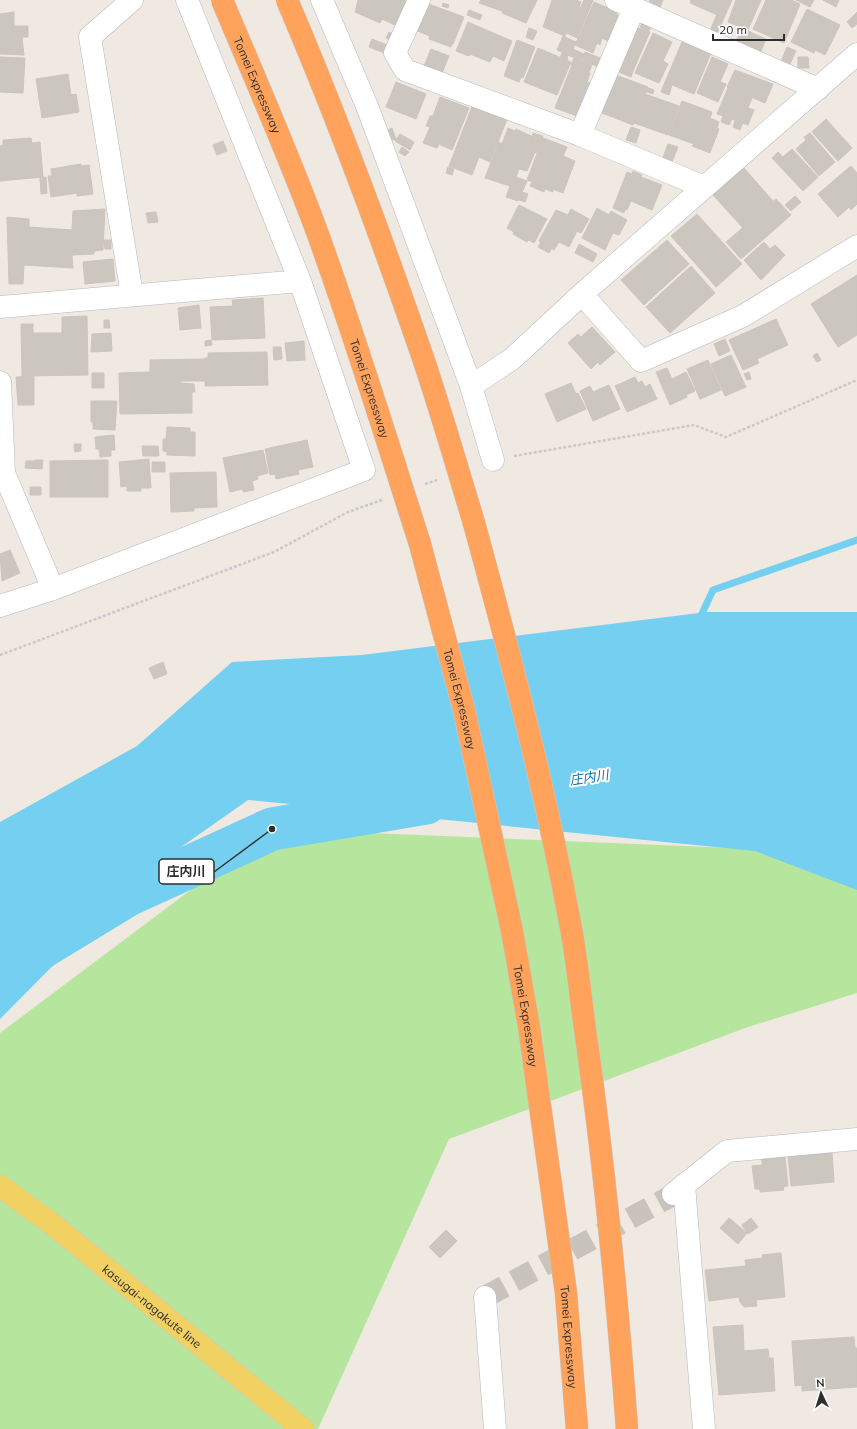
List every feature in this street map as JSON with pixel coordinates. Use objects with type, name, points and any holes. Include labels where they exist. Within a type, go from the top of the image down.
[{"type":"highway","name":"Tomei Expressway","points":[[222,0],[267,105],[316,228],[362,362],[420,544],[464,710],[494,841],[515,946],[566,1293],[576,1429]]},
{"type":"highway","points":[[287,0],[324,88],[423,357],[474,523],[511,657],[550,820],[571,926],[596,1099],[616,1291],[627,1429]]},
{"type":"main road","name":"kasugai-nagakute line","points":[[0,1186],[52,1224],[302,1429]]},
{"type":"street","points":[[132,0],[90,37],[132,295]]},
{"type":"street","points":[[0,606],[53,589],[364,470],[300,281],[187,0]]},
{"type":"street","points":[[322,0],[367,106],[471,386],[494,460]]},
{"type":"street","points":[[419,0],[395,53],[405,70],[580,135],[704,187]]},
{"type":"street","points":[[580,135],[625,4],[818,89]]},
{"type":"street","points":[[471,386],[512,359],[582,294],[857,54]]},
{"type":"street","points":[[582,294],[641,361],[743,316],[857,246]]},
{"type":"street","points":[[0,307],[300,281]]},
{"type":"street","points":[[0,382],[4,473],[53,589]]},
{"type":"street","points":[[704,1429],[678,1190],[727,1151],[857,1139]]},
{"type":"street","points":[[485,1297],[495,1429]]},
{"type":"green space","points":[[272,829],[857,853],[857,993],[745,1028],[449,1139],[318,1429],[0,1429],[0,1033]]},
{"type":"water","points":[[707,612],[857,612],[857,890],[755,851],[248,800],[147,871],[0,1019],[0,822],[137,746],[232,662],[362,655]]},
{"type":"building","points":[[358,0],[407,0],[401,12],[404,13],[400,22],[397,21],[395,25],[382,19],[380,23],[355,12]]},
{"type":"building","points":[[481,0],[507,0],[502,11],[479,3]]},
{"type":"building","points":[[508,0],[537,0],[526,23],[502,13]]},
{"type":"building","points":[[552,0],[576,0],[581,2],[579,7],[589,10],[577,38],[567,33],[565,36],[543,27]]},
{"type":"building","points":[[584,0],[593,0],[589,10],[581,7]]},
{"type":"building","points":[[650,0],[663,0],[658,12],[647,7]]},
{"type":"building","points":[[691,0],[732,0],[724,18],[690,3]]},
{"type":"building","points":[[736,0],[761,0],[748,30],[728,22]]},
{"type":"building","points":[[766,0],[791,0],[800,4],[784,43],[753,29]]},
{"type":"building","points":[[796,0],[814,0],[810,7]]},
{"type":"building","points":[[823,0],[839,0],[836,7]]},
{"type":"building","points":[[594,2],[617,12],[616,14],[621,17],[610,42],[602,38],[600,45],[597,43],[593,53],[575,45]]},
{"type":"building","points":[[426,3],[464,17],[451,47],[429,39],[430,36],[415,30]]},
{"type":"building","points":[[443,3],[449,5],[448,8],[442,6]]},
{"type":"building","points":[[807,9],[840,25],[825,55],[815,50],[814,53],[791,42]]},
{"type":"building","points":[[469,10],[482,15],[480,20],[467,15]]},
{"type":"building","points":[[14,12],[14,26],[28,26],[28,37],[22,37],[24,55],[0,54],[0,14]]},
{"type":"building","points":[[857,12],[857,24],[852,28],[847,22]]},
{"type":"building","points":[[717,14],[724,18],[717,34],[710,31]]},
{"type":"building","points":[[468,22],[512,41],[504,61],[493,56],[490,62],[470,54],[469,56],[456,51]]},
{"type":"building","points":[[643,22],[652,25],[649,31],[640,27]]},
{"type":"building","points":[[635,27],[650,32],[633,71],[621,66]]},
{"type":"building","points":[[529,28],[537,31],[533,40],[526,37]]},
{"type":"building","points":[[742,28],[751,32],[744,48],[735,44]]},
{"type":"building","points":[[389,32],[395,35],[393,41],[386,38]]},
{"type":"building","points":[[750,32],[766,39],[759,56],[743,49]]},
{"type":"building","points":[[653,33],[672,42],[663,61],[668,64],[659,83],[635,73]]},
{"type":"building","points":[[563,36],[576,42],[570,56],[557,50]]},
{"type":"building","points":[[372,39],[390,46],[387,54],[369,47]]},
{"type":"building","points":[[517,40],[535,47],[523,78],[521,77],[519,82],[504,76]]},
{"type":"building","points":[[682,42],[711,53],[694,94],[665,82]]},
{"type":"building","points":[[787,47],[796,51],[788,68],[780,64]]},
{"type":"building","points":[[538,48],[571,62],[557,95],[524,82]]},
{"type":"building","points":[[431,49],[449,56],[442,73],[424,66]]},
{"type":"building","points":[[573,49],[584,54],[581,60],[570,56]]},
{"type":"building","points":[[585,52],[603,59],[599,67],[582,60]]},
{"type":"building","points":[[562,53],[568,55],[567,60],[560,58]]},
{"type":"building","points":[[0,57],[25,58],[23,93],[0,92]]},
{"type":"building","points":[[712,57],[728,64],[720,82],[726,84],[718,102],[697,93]]},
{"type":"building","points":[[798,57],[808,57],[809,68],[798,68]]},
{"type":"building","points":[[574,58],[592,65],[589,72],[571,65]]},
{"type":"building","points":[[617,64],[633,71],[631,77],[614,70]]},
{"type":"building","points":[[572,65],[590,73],[587,82],[590,83],[577,116],[555,108]]},
{"type":"building","points":[[735,70],[773,84],[765,103],[727,87]]},
{"type":"building","points":[[68,74],[71,95],[76,94],[79,112],[42,118],[36,79]]},
{"type":"building","points":[[613,74],[648,87],[633,125],[597,111]]},
{"type":"building","points":[[396,82],[426,94],[416,119],[386,107]]},
{"type":"building","points":[[665,82],[672,85],[669,95],[661,92]]},
{"type":"building","points":[[648,88],[654,90],[653,94],[647,92]]},
{"type":"building","points":[[728,88],[752,98],[748,108],[754,110],[748,125],[743,123],[740,130],[733,127],[735,120],[732,119],[729,125],[721,122],[723,116],[717,114]]},
{"type":"building","points":[[645,94],[679,106],[668,135],[634,123]]},
{"type":"building","points":[[440,97],[469,108],[452,150],[439,144],[437,148],[423,143],[430,127],[426,126],[430,116],[433,116]]},
{"type":"building","points":[[682,101],[712,112],[710,118],[719,122],[717,128],[719,129],[710,153],[692,146],[694,144],[669,135]]},
{"type":"building","points":[[473,104],[508,117],[490,162],[479,157],[472,175],[449,166]]},
{"type":"building","points":[[826,119],[852,148],[838,161],[812,132]]},
{"type":"building","points":[[631,127],[640,130],[636,143],[626,140]]},
{"type":"building","points":[[392,128],[396,139],[392,140],[388,130]]},
{"type":"building","points":[[508,128],[515,131],[516,129],[533,137],[529,148],[536,150],[527,171],[519,169],[516,177],[527,181],[518,201],[506,197],[510,186],[485,178],[499,142],[502,144]]},
{"type":"building","points":[[533,133],[543,136],[537,153],[535,152],[536,150],[529,148]]},
{"type":"building","points":[[810,133],[835,162],[819,176],[796,149],[806,140],[804,137]]},
{"type":"building","points":[[400,134],[414,142],[410,150],[395,141]]},
{"type":"building","points":[[31,138],[32,143],[40,142],[43,177],[0,181],[0,146],[3,145],[3,140]]},
{"type":"building","points":[[543,138],[567,147],[563,156],[575,161],[563,193],[553,189],[553,192],[545,189],[544,192],[530,186],[532,182],[527,180]]},
{"type":"building","points":[[223,141],[227,151],[217,155],[213,145]]},
{"type":"building","points":[[668,144],[678,147],[671,164],[662,160]]},
{"type":"building","points":[[402,147],[409,152],[405,156],[399,152]]},
{"type":"building","points":[[792,149],[818,177],[803,191],[772,158],[778,152],[783,157]]},
{"type":"building","points":[[81,164],[81,166],[89,165],[93,194],[77,196],[77,193],[51,197],[48,176],[52,176],[51,169]]},
{"type":"building","points":[[851,166],[857,173],[857,204],[851,210],[849,207],[838,217],[818,194]]},
{"type":"building","points":[[448,167],[454,169],[452,175],[446,173]]},
{"type":"building","points":[[744,168],[773,201],[743,228],[713,195]]},
{"type":"building","points":[[633,171],[642,175],[641,177],[662,185],[652,210],[631,201],[624,213],[613,208],[627,172],[632,174]]},
{"type":"building","points":[[46,177],[47,193],[41,194],[40,178]]},
{"type":"building","points":[[522,192],[528,194],[525,202],[519,200]]},
{"type":"building","points":[[795,196],[801,202],[791,211],[785,205]]},
{"type":"building","points":[[776,199],[791,215],[741,259],[726,242]]},
{"type":"building","points":[[519,205],[547,219],[534,243],[529,240],[527,242],[513,234],[514,232],[507,228]]},
{"type":"building","points":[[597,208],[609,215],[611,211],[627,220],[619,235],[613,233],[605,250],[582,238]]},
{"type":"building","points":[[105,209],[103,250],[94,251],[94,254],[72,255],[73,268],[24,265],[23,284],[9,284],[7,217],[29,219],[29,227],[72,230],[73,211]]},
{"type":"building","points":[[571,209],[589,219],[581,233],[577,231],[569,247],[559,242],[554,250],[539,241],[556,210],[568,215]]},
{"type":"building","points":[[156,212],[158,222],[148,223],[146,213]]},
{"type":"building","points":[[697,214],[742,264],[716,287],[671,236]]},
{"type":"building","points":[[104,240],[111,240],[111,249],[105,249]]},
{"type":"building","points":[[667,240],[689,264],[644,305],[621,280]]},
{"type":"building","points":[[541,242],[552,248],[549,253],[538,247]]},
{"type":"building","points":[[764,242],[770,249],[775,245],[785,255],[761,280],[744,260]]},
{"type":"building","points":[[579,244],[597,254],[593,262],[575,253]]},
{"type":"building","points":[[113,259],[115,281],[85,284],[83,262]]},
{"type":"building","points":[[691,266],[715,293],[670,333],[646,307]]},
{"type":"building","points":[[857,275],[857,335],[838,347],[811,304]]},
{"type":"building","points":[[263,298],[265,338],[212,340],[210,307],[233,306],[232,300]]},
{"type":"building","points":[[199,305],[201,328],[180,330],[178,308]]},
{"type":"building","points":[[87,316],[88,375],[22,376],[21,324],[33,324],[33,333],[62,333],[62,317]]},
{"type":"building","points":[[776,319],[788,345],[757,359],[759,363],[743,370],[729,340]]},
{"type":"building","points":[[104,320],[109,320],[110,328],[104,328]]},
{"type":"building","points":[[592,327],[615,352],[600,365],[598,362],[591,369],[568,343],[578,334],[581,337]]},
{"type":"building","points":[[111,333],[112,351],[91,352],[92,334]]},
{"type":"building","points":[[725,339],[730,351],[719,356],[714,344]]},
{"type":"building","points":[[211,340],[212,345],[205,346],[205,341]]},
{"type":"building","points":[[304,341],[305,360],[287,361],[285,343]]},
{"type":"building","points":[[273,347],[281,347],[282,359],[274,360]]},
{"type":"building","points":[[267,352],[268,385],[205,386],[205,358],[208,358],[208,353]]},
{"type":"building","points":[[817,353],[821,360],[817,362],[813,356]]},
{"type":"building","points":[[731,355],[746,387],[725,396],[711,364]]},
{"type":"building","points":[[205,359],[205,381],[180,381],[181,383],[194,384],[195,392],[192,392],[192,413],[120,414],[119,373],[150,372],[150,360]]},
{"type":"building","points":[[708,360],[721,390],[700,399],[687,369]]},
{"type":"building","points":[[667,368],[672,379],[686,372],[695,391],[686,395],[687,397],[670,405],[656,372]]},
{"type":"building","points":[[749,372],[751,379],[747,380],[744,374]]},
{"type":"building","points":[[92,373],[104,373],[104,388],[92,388]]},
{"type":"building","points":[[34,376],[34,405],[18,405],[16,377]]},
{"type":"building","points":[[635,377],[638,383],[642,381],[645,387],[650,384],[657,399],[627,412],[615,386]]},
{"type":"building","points":[[571,383],[586,409],[557,422],[545,394]]},
{"type":"building","points":[[609,385],[620,409],[593,421],[580,391],[590,386],[593,392]]},
{"type":"building","points":[[91,401],[117,401],[115,430],[93,429],[93,422],[91,422]]},
{"type":"building","points":[[167,427],[190,428],[190,432],[195,432],[195,456],[167,455],[167,452],[163,451],[163,439],[166,439]]},
{"type":"building","points":[[114,435],[115,450],[111,450],[111,456],[100,457],[99,449],[96,449],[95,437]]},
{"type":"building","points":[[307,440],[313,467],[298,470],[299,474],[276,479],[275,474],[270,475],[265,449]]},
{"type":"building","points":[[74,444],[81,444],[81,451],[75,452]]},
{"type":"building","points":[[142,446],[158,446],[159,456],[143,456]]},
{"type":"building","points":[[263,450],[268,473],[257,476],[258,479],[252,481],[254,490],[243,492],[243,489],[230,492],[223,458]]},
{"type":"building","points":[[149,459],[151,488],[141,488],[141,491],[127,491],[127,486],[121,487],[119,462]]},
{"type":"building","points":[[43,460],[42,469],[25,468],[26,461]]},
{"type":"building","points":[[108,460],[108,497],[50,497],[50,461]]},
{"type":"building","points":[[152,462],[165,462],[165,472],[152,472]]},
{"type":"building","points":[[216,472],[217,507],[194,508],[194,511],[171,512],[170,473]]},
{"type":"building","points":[[30,487],[41,487],[41,495],[30,495]]},
{"type":"building","points":[[10,550],[20,573],[2,581],[0,554]]},
{"type":"building","points":[[163,662],[167,674],[154,679],[149,668]]},
{"type":"building","points":[[832,1153],[834,1182],[791,1186],[788,1156]]},
{"type":"building","points":[[785,1157],[788,1186],[783,1187],[784,1190],[760,1192],[760,1189],[755,1189],[752,1166],[762,1165],[762,1159]]},
{"type":"building","points":[[729,1218],[747,1233],[738,1244],[720,1228]]},
{"type":"building","points":[[751,1218],[758,1227],[748,1234],[742,1225]]},
{"type":"building","points":[[446,1230],[457,1241],[440,1258],[429,1247]]},
{"type":"building","points":[[781,1253],[785,1297],[756,1300],[757,1306],[744,1307],[740,1302],[739,1297],[709,1301],[705,1270],[746,1266],[745,1260],[763,1258],[762,1255]]},
{"type":"building","points":[[743,1325],[744,1351],[768,1349],[769,1358],[773,1358],[775,1391],[719,1395],[713,1327]]},
{"type":"building","points":[[854,1337],[855,1348],[857,1348],[857,1387],[802,1391],[802,1385],[795,1386],[792,1341]]},
{"type":"waterway","points":[[699,620],[713,590],[857,540]]},
{"type":"waterway","name":"庄内川","points":[[0,973],[128,895],[272,829],[426,803]]},
{"type":"tunnel","points":[[485,1297],[673,1195]]},
{"type":"place","name":"庄内川","points":[[272,829]]}]
